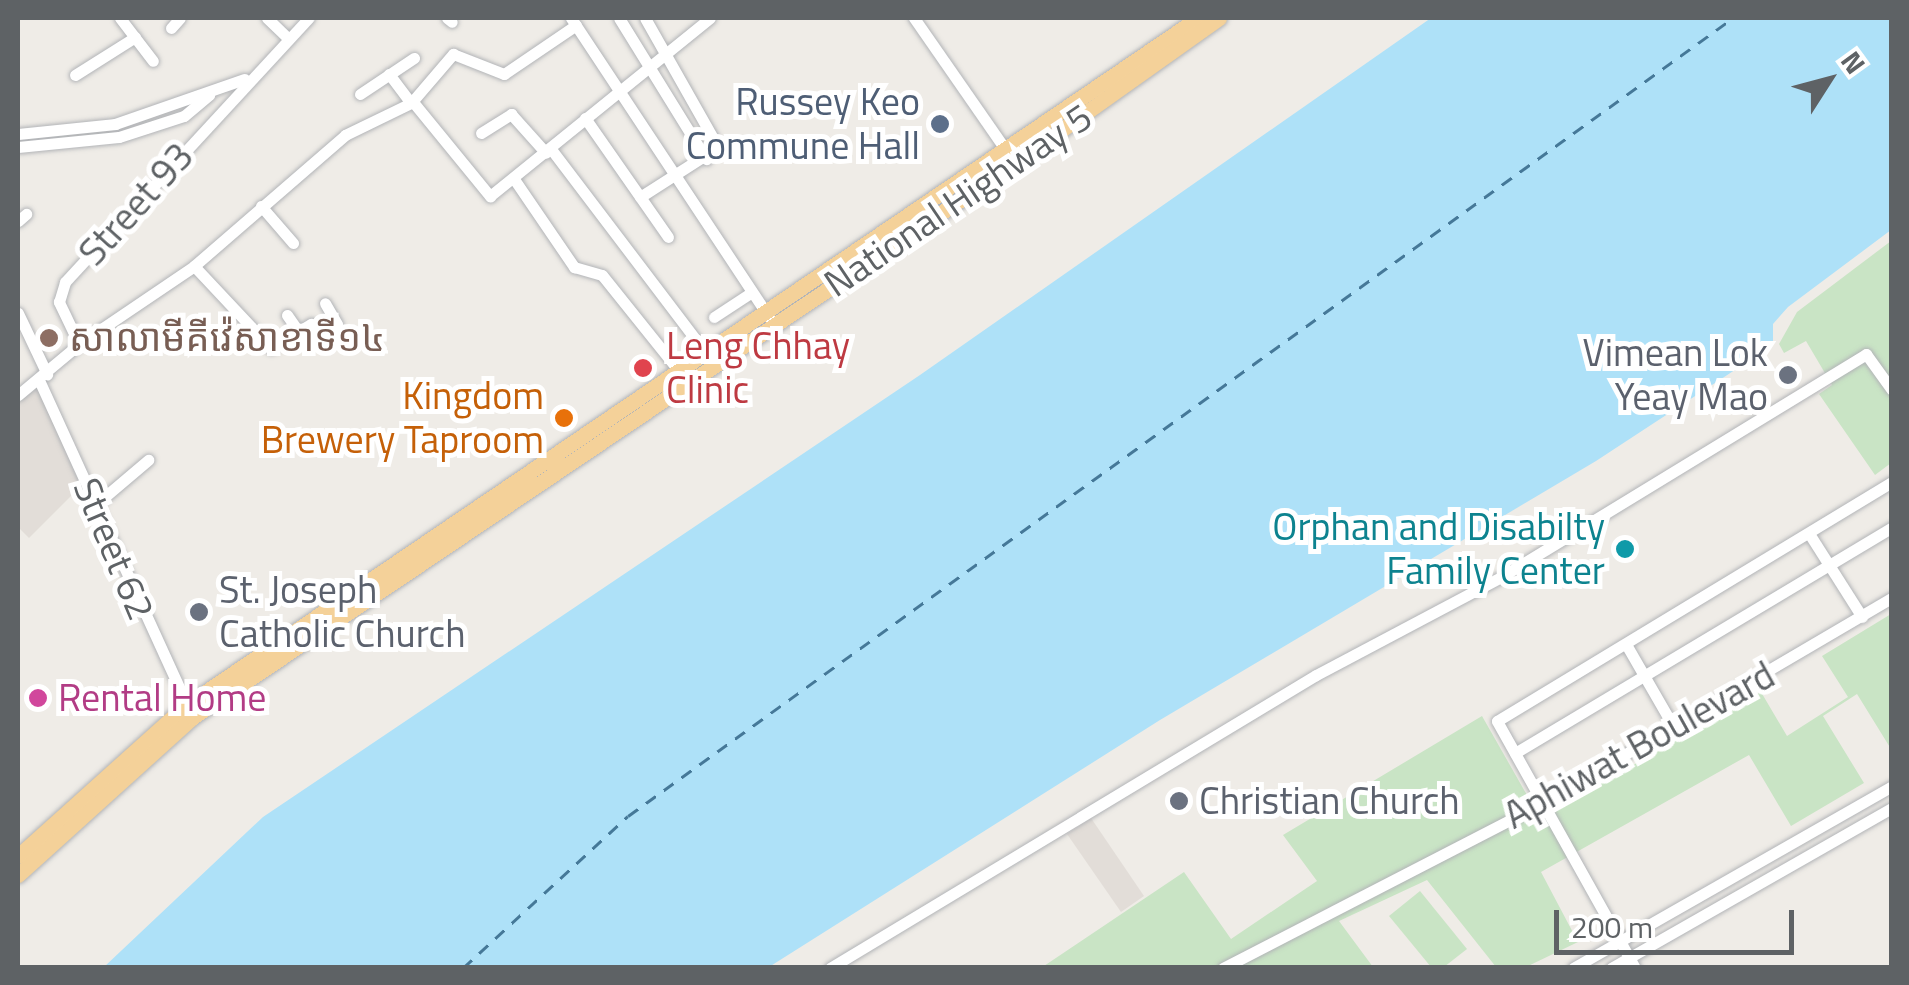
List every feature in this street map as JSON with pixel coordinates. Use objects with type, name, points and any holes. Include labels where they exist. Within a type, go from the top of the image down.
[{"type":"highway","name":"National Highway 5","points":[[770,320],[1198,18]]},
{"type":"highway","name":"National Highway 5","points":[[18,856],[189,711],[1219,18]]},
{"type":"highway","name":"National Highway 5","points":[[18,875],[189,711]]},
{"type":"street","points":[[120,18],[153,61]]},
{"type":"street","points":[[267,18],[288,38]]},
{"type":"street","name":"Street 93","points":[[79,344],[59,302],[65,282],[248,77],[309,18]]},
{"type":"street","points":[[619,18],[706,160]]},
{"type":"street","points":[[640,197],[706,160],[718,147],[668,50],[645,18]]},
{"type":"street","points":[[389,74],[490,196],[710,18]]},
{"type":"street","points":[[914,18],[1008,153]]},
{"type":"street","points":[[18,396],[79,344],[194,266],[346,134],[412,102],[452,54],[504,74],[574,21],[770,320]]},
{"type":"street","points":[[75,75],[135,37]]},
{"type":"street","points":[[360,94],[414,58]]},
{"type":"street","points":[[18,134],[116,124],[209,95],[248,77]]},
{"type":"street","points":[[209,95],[220,112]]},
{"type":"street","points":[[18,147],[119,137],[184,116],[209,95]]},
{"type":"street","points":[[480,133],[511,114],[548,151],[710,359]]},
{"type":"street","points":[[585,118],[668,237]]},
{"type":"street","points":[[514,179],[574,267],[602,275],[684,377]]},
{"type":"street","points":[[261,206],[293,243]]},
{"type":"street","points":[[194,266],[271,348],[298,331],[337,324],[325,303]]},
{"type":"street","points":[[714,317],[752,292]]},
{"type":"street","points":[[287,314],[298,331]]},
{"type":"street","name":"Street 62","points":[[19,321],[95,505],[189,711]]},
{"type":"street","points":[[830,968],[1316,675],[1500,576],[1866,354],[1892,390]]},
{"type":"street","points":[[95,505],[148,460]]},
{"type":"street","points":[[1632,963],[1497,721],[1810,536],[1892,482]]},
{"type":"street","points":[[1514,753],[1646,679],[1892,526]]},
{"type":"street","points":[[1810,536],[1862,617]]},
{"type":"street","name":"Aphiwat Boulevard","points":[[1223,968],[1542,803],[1675,729],[1892,598]]},
{"type":"street","points":[[1627,646],[1675,729]]},
{"type":"street","points":[[1573,968],[1892,786]]},
{"type":"street","points":[[1610,968],[1632,963],[1892,808]]},
{"type":"shaded area","points":[[38,387],[81,486],[29,538],[18,527],[18,403]]},
{"type":"shaded area","points":[[1091,818],[1144,896],[1121,912],[1067,834]]},
{"type":"green space","points":[[1891,241],[1891,463],[1875,475],[1819,394],[1832,385],[1806,341],[1784,353],[1779,344],[1797,312]]},
{"type":"green space","points":[[1891,614],[1891,749],[1857,694],[1823,716],[1864,783],[1791,826],[1749,755],[1541,872],[1578,942],[1526,967],[1496,967],[1427,880],[1339,921],[1373,967],[1041,968],[1184,872],[1231,939],[1317,881],[1283,835],[1482,716],[1540,818],[1761,692],[1787,736],[1848,697],[1822,656]]},
{"type":"green space","points":[[1420,891],[1467,949],[1444,967],[1431,967],[1389,916]]},
{"type":"water","points":[[1431,18],[1891,18],[1891,230],[1788,307],[1773,324],[1773,345],[1596,461],[1160,720],[769,967],[104,967],[263,817],[920,375]]},
{"type":"ferry route","points":[[463,968],[628,816],[1733,18]]},
{"type":"place","name":"Russey Keo Commune Hall","points":[[940,124]]},
{"type":"place","name":"សាលាមីគីវ៉េសាខាទី១៤","points":[[49,338]]},
{"type":"place","name":"Leng Chhay Clinic","points":[[643,368]]},
{"type":"place","name":"Vimean Lok Yeay Mao","points":[[1788,375]]},
{"type":"place","name":"Kingdom Brewery Taproom","points":[[564,418]]},
{"type":"place","name":"Orphan and Disabilty Family Center","points":[[1625,549]]},
{"type":"place","name":"St. Joseph Catholic Church","points":[[199,612]]},
{"type":"place","name":"Rental Home","points":[[38,698]]},
{"type":"place","name":"Christian Church","points":[[1179,801]]}]
